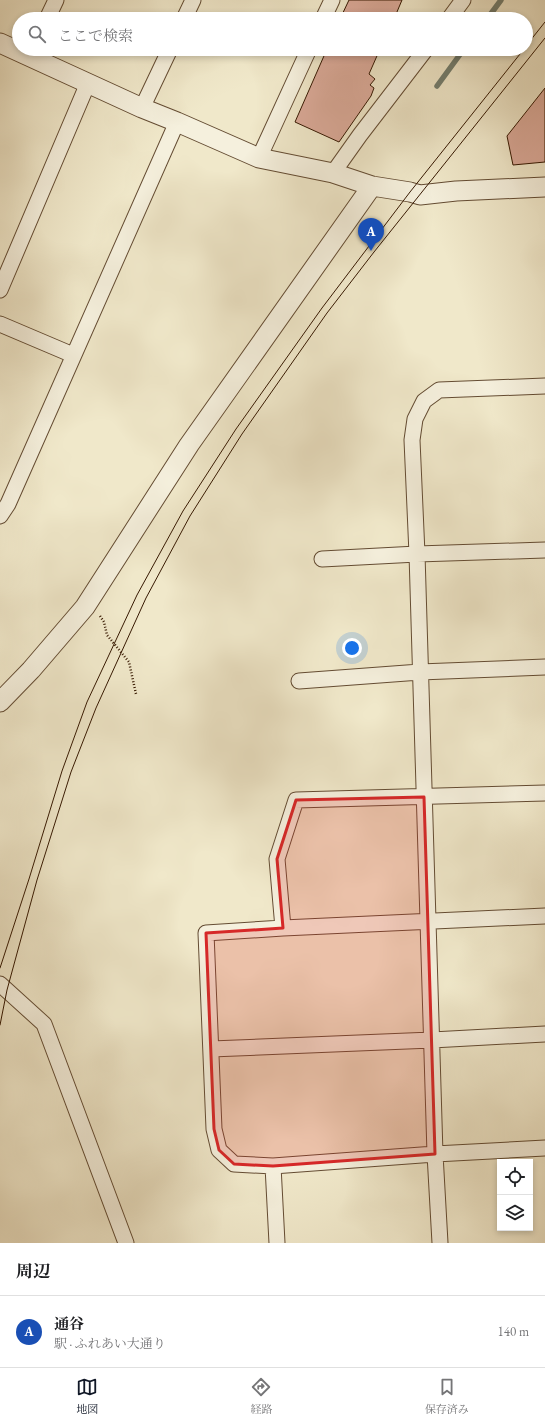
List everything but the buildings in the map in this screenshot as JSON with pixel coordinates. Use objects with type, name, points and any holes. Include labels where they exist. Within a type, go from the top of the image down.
[{"type":"street","points":[[50,12],[56,0]]},
{"type":"street","points":[[187,12],[193,0]]},
{"type":"street","points":[[326,12],[332,0]]},
{"type":"street","points":[[454,12],[463,0]]},
{"type":"street","points":[[0,43],[12,47]]},
{"type":"street","points":[[37,56],[88,83],[142,108],[259,158],[333,172],[372,186],[420,195],[456,191],[545,187]]},
{"type":"street","points":[[142,108],[167,56]]},
{"type":"street","points":[[259,158],[306,56]]},
{"type":"street","points":[[333,172],[421,56]]},
{"type":"street","points":[[0,290],[88,83]]},
{"type":"street","points":[[0,516],[8,504],[177,122]]},
{"type":"street","points":[[0,702],[31,670],[85,607],[189,445],[372,186]]},
{"type":"street","points":[[0,324],[73,355]]},
{"type":"street","points":[[440,1243],[435,1154],[417,554],[412,440],[414,418],[424,401],[439,390],[545,386]]},
{"type":"street","points":[[322,559],[545,550]]},
{"type":"street","points":[[300,681],[420,672],[545,667]]},
{"type":"street","points":[[283,928],[277,859],[296,800],[545,793]]},
{"type":"street","points":[[545,916],[206,933],[214,1130],[219,1150],[234,1164],[273,1166],[435,1154],[545,1148]]},
{"type":"street","points":[[0,984],[44,1024],[126,1243]]},
{"type":"street","points":[[211,1049],[545,1034]]},
{"type":"street","points":[[273,1166],[277,1243]]},
{"type":"path","points":[[85,607],[98,612],[104,622],[107,635],[129,662],[136,694]]},
{"type":"highlighted area","points":[[424,797],[435,1154],[273,1166],[234,1164],[219,1150],[214,1129],[206,933],[283,928],[277,859],[296,800]]},
{"type":"waterway","points":[[492,12],[501,0]]},
{"type":"waterway","points":[[437,86],[459,56]]},
{"type":"tram line","points":[[533,37],[545,22]]},
{"type":"tram line","points":[[533,53],[545,38]]},
{"type":"tram line","points":[[0,968],[62,771],[87,702],[137,595],[183,511],[236,429],[322,308],[410,192],[518,56]]},
{"type":"tram line","points":[[0,1025],[7,990],[37,880],[71,772],[96,708],[146,598],[190,516],[242,434],[327,313],[531,56]]},
{"type":"place","name":"通谷","points":[[371,251]]}]
